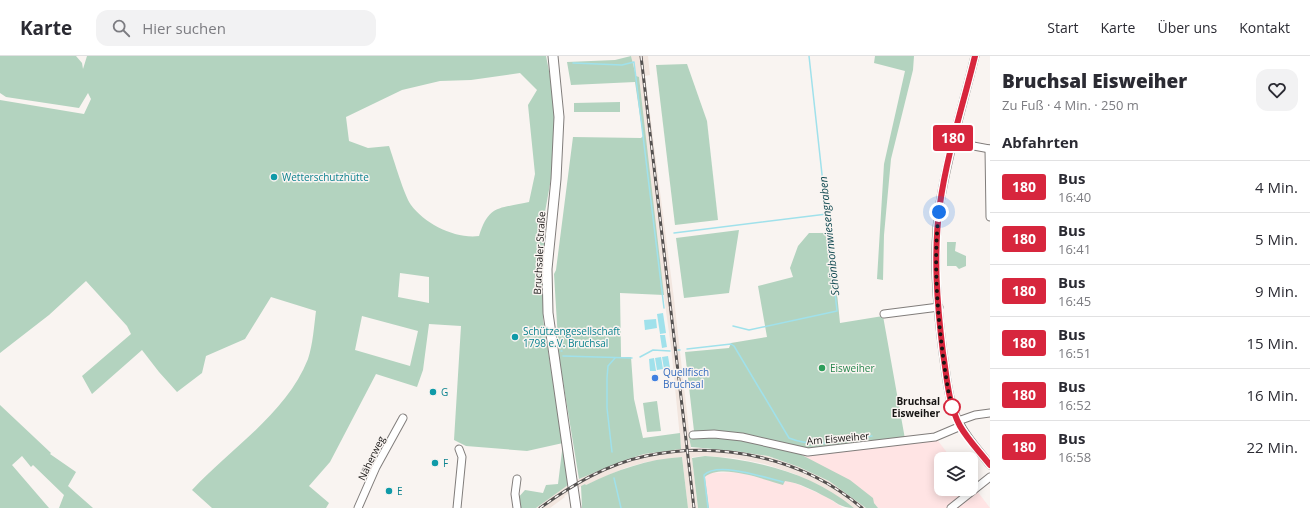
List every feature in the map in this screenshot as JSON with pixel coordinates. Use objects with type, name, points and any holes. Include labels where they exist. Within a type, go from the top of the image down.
[{"type":"main road","name":"Bruchsaler Straße","points":[[553,56],[559,118],[556,179],[548,262],[548,313],[576,508]]},
{"type":"street","points":[[975,56],[952,142],[938,221],[936,266],[948,390],[959,424],[990,465]]},
{"type":"street","points":[[952,142],[989,149],[990,217]]},
{"type":"street","points":[[884,314],[939,307]]},
{"type":"street","name":"Am Eisweiher","points":[[693,435],[714,434],[742,437],[808,452],[935,437],[975,415],[990,413]]},
{"type":"street","name":"Näherweg","points":[[358,508],[376,467],[403,418]]},
{"type":"street","points":[[456,508],[461,461],[459,449]]},
{"type":"street","points":[[950,508],[990,477]]},
{"type":"street","points":[[517,479],[515,494],[517,508]]},
{"type":"shaded area","points":[[631,56],[648,56],[650,75],[645,76],[674,299],[691,448],[735,451],[768,456],[799,467],[829,481],[866,508],[854,508],[824,488],[795,474],[765,464],[734,458],[705,456],[692,457],[698,508],[688,508],[682,457],[646,462],[625,468],[586,485],[585,484],[564,496],[565,497],[550,508],[536,508],[563,488],[583,476],[644,454],[681,448],[671,347],[652,210],[639,77],[636,77]]},
{"type":"shaded area","points":[[935,437],[947,452],[934,452],[934,496],[978,496],[978,492],[990,508],[878,508],[874,503],[799,454],[816,450]]},
{"type":"shaded area","points":[[738,472],[783,484],[785,480],[795,483],[827,497],[843,508],[709,508],[705,477],[710,473]]},
{"type":"green space","points":[[0,56],[76,56],[82,63],[83,69],[87,56],[546,56],[553,91],[555,138],[552,173],[545,212],[543,319],[563,443],[527,451],[466,446],[454,440],[461,326],[429,324],[423,370],[417,387],[376,374],[330,462],[309,486],[329,503],[326,508],[212,508],[192,490],[272,414],[286,397],[298,379],[308,359],[316,311],[271,297],[245,339],[206,356],[202,373],[177,392],[142,350],[92,394],[82,376],[131,334],[127,326],[86,281],[49,315],[0,353],[0,100],[84,114],[91,99],[88,93],[79,108],[6,97],[0,93]],"holes":[[[520,73],[537,90],[528,105],[535,174],[529,202],[503,207],[491,213],[487,218],[479,236],[451,233],[432,224],[417,212],[405,194],[389,146],[368,148],[349,141],[346,117],[402,90],[440,81],[471,80]],[[400,273],[429,277],[429,303],[398,297]],[[362,316],[418,331],[410,366],[355,350]]]},
{"type":"green space","points":[[631,56],[636,76],[639,77],[664,295],[620,293],[621,357],[631,357],[634,399],[643,438],[680,433],[681,449],[644,454],[622,461],[579,479],[559,357],[554,274],[556,270],[573,137],[641,138],[643,136],[635,82],[571,85],[567,62],[615,60]]},
{"type":"green space","points":[[875,56],[914,56],[913,70],[891,159],[884,235],[883,280],[877,279],[884,164],[905,71],[874,63]]},
{"type":"green space","points":[[687,64],[707,121],[718,220],[675,225],[656,65]]},
{"type":"green space","points":[[620,102],[620,112],[574,112],[574,103]]},
{"type":"green space","points":[[739,230],[729,293],[684,298],[676,238]]},
{"type":"green space","points":[[809,233],[831,233],[840,323],[883,316],[905,439],[800,454],[850,480],[873,498],[874,503],[878,508],[866,508],[829,481],[799,467],[768,456],[691,447],[689,437],[694,431],[685,352],[729,348],[731,343],[767,337],[758,286],[793,277],[790,268],[798,246]]},
{"type":"green space","points":[[947,242],[956,242],[955,251],[966,256],[966,266],[959,269],[956,266],[947,266]]},
{"type":"green space","points":[[657,401],[661,431],[647,432],[643,403]]},
{"type":"green space","points":[[0,405],[51,453],[50,454],[76,472],[68,486],[93,508],[59,508],[64,495],[33,465],[31,467],[22,456],[12,465],[49,508],[0,508]]},
{"type":"green space","points":[[563,444],[569,483],[568,485],[536,508],[519,508],[517,499],[525,490],[543,493],[546,485],[558,484]]},
{"type":"green space","points":[[705,456],[745,461],[784,470],[820,486],[838,496],[854,508],[842,506],[806,487],[795,483],[785,481],[783,485],[743,474],[721,472],[712,473],[705,477],[709,508],[698,508],[692,458]]},
{"type":"green space","points":[[682,457],[688,508],[582,508],[581,486],[632,466],[657,460]]},
{"type":"water","points":[[663,313],[666,333],[660,334],[657,314]]},
{"type":"water","points":[[656,319],[657,328],[645,330],[644,320]]},
{"type":"water","points":[[660,335],[665,335],[667,347],[662,348]]},
{"type":"water","points":[[668,356],[670,368],[664,369],[662,357]]},
{"type":"water","points":[[661,357],[663,369],[657,370],[655,358]]},
{"type":"water","points":[[654,358],[656,371],[650,371],[649,359]]},
{"type":"waterway","name":"Schönbornwiesengraben","points":[[733,326],[749,330],[837,311],[809,56]]},
{"type":"waterway","points":[[573,63],[622,65],[634,62],[664,308]]},
{"type":"waterway","points":[[674,233],[827,214]]},
{"type":"waterway","points":[[687,349],[731,344],[734,346],[789,438],[810,443],[830,443],[872,436]]},
{"type":"waterway","points":[[640,357],[653,350],[670,351]]},
{"type":"waterway","points":[[563,356],[632,358]]},
{"type":"waterway","points":[[612,452],[607,408],[607,378],[608,366],[615,358]]},
{"type":"waterway","points":[[708,508],[704,475],[711,471],[731,470],[754,474],[783,482]]},
{"type":"waterway","points":[[614,478],[621,508]]},
{"type":"railway","points":[[641,56],[694,508]]},
{"type":"railway","points":[[540,508],[590,476],[617,464],[646,456],[703,450],[732,452],[760,457],[788,465],[839,491],[862,508]]},
{"type":"bus line","name":"180","points":[[975,56],[952,142],[940,203],[936,266],[941,336],[948,390],[952,406],[960,426],[990,465]]},
{"type":"place","name":"Wetterschutzhütte","points":[[274,177]]},
{"type":"place","name":"Schützengesellschaft 1798 e.V. Bruchsal","points":[[515,337]]},
{"type":"place","name":"Eisweiher","points":[[822,368]]},
{"type":"place","name":"Quellfisch Bruchsal","points":[[655,378]]},
{"type":"place","name":"G","points":[[433,392]]},
{"type":"place","name":"Bruchsal Eisweiher","points":[[952,407]]},
{"type":"place","name":"F","points":[[435,463]]},
{"type":"place","name":"E","points":[[389,491]]},
{"type":"route","points":[[939,212],[936,266],[941,336],[948,390],[952,407]]}]
